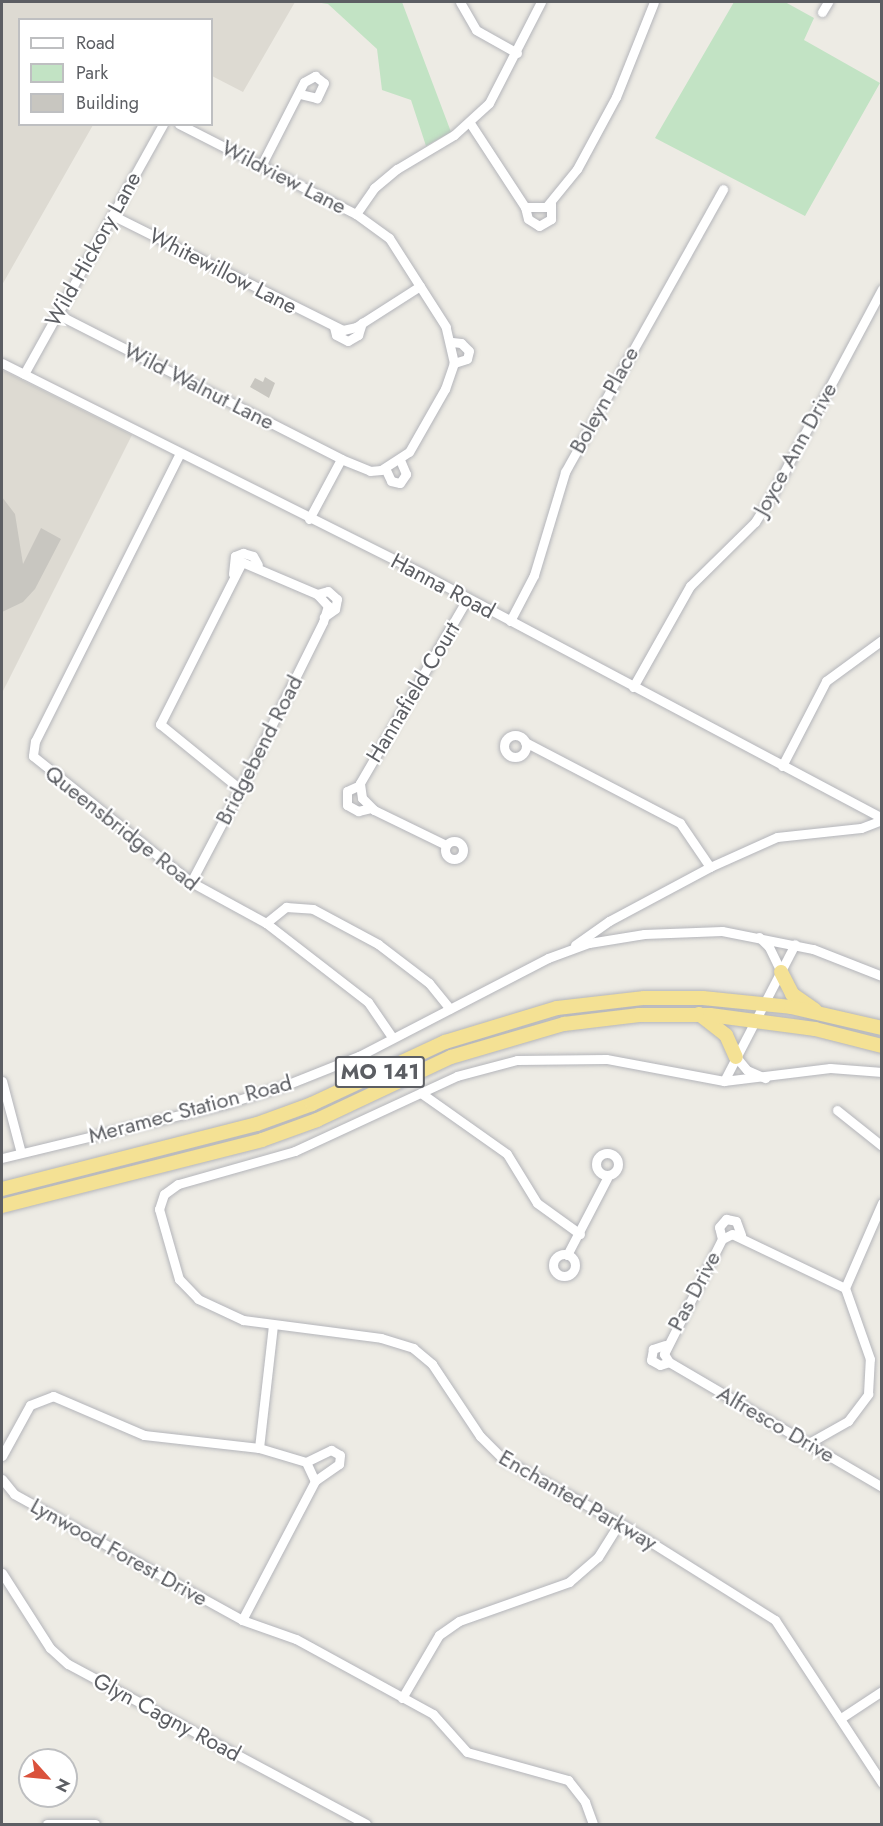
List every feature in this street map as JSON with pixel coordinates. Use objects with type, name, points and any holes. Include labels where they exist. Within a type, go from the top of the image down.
[{"type":"highway","points":[[781,972],[792,994],[820,1013]]},
{"type":"highway","name":"MO 141","points":[[2,1189],[266,1121],[445,1042],[528,1015],[644,998],[764,1003],[820,1013],[882,1028]]},
{"type":"highway","points":[[699,1014],[726,1035],[736,1057]]},
{"type":"highway","name":"MO 141","points":[[2,1206],[262,1140],[317,1120],[451,1057],[525,1033],[617,1017],[699,1014],[756,1019],[882,1046]]},
{"type":"street","points":[[460,2],[476,30],[517,53]]},
{"type":"street","points":[[356,214],[374,188],[397,168],[470,123],[496,93],[541,2]]},
{"type":"street","points":[[525,207],[540,210],[551,203],[577,169],[616,97],[654,2]]},
{"type":"street","points":[[822,12],[828,2]]},
{"type":"street","points":[[261,166],[299,94]]},
{"type":"street","points":[[470,123],[525,207],[528,219],[539,226],[551,219],[551,203]]},
{"type":"street","name":"Wild Hickory Lane","points":[[24,374],[162,126]]},
{"type":"street","name":"Wildview Lane","points":[[183,126],[356,214],[389,238],[452,342],[465,345],[469,351],[467,359],[454,363]]},
{"type":"street","name":"Boleyn Place","points":[[510,621],[534,575],[570,461],[723,189]]},
{"type":"street","name":"Whitewillow Lane","points":[[112,215],[334,327],[349,330],[420,286]]},
{"type":"street","name":"Joyce Ann Drive","points":[[633,687],[690,586],[755,522],[769,500],[882,289]]},
{"type":"street","name":"Wild Walnut Lane","points":[[57,314],[341,459],[370,471],[385,468]]},
{"type":"street","points":[[400,460],[406,474],[400,483],[391,481],[385,468],[400,460],[445,389],[454,363],[452,342]]},
{"type":"street","name":"Hanna Road","points":[[2,363],[510,621],[882,819]]},
{"type":"street","name":"Queensbridge Road","points":[[180,453],[33,750],[44,768],[191,882],[266,923],[368,1002],[392,1037]]},
{"type":"street","points":[[309,519],[341,459]]},
{"type":"street","points":[[240,789],[160,724],[233,574],[235,556],[243,553],[253,556],[258,565]]},
{"type":"street","name":"Bridgebend Road","points":[[191,882],[240,789],[328,606],[317,594],[258,565],[242,562],[233,574]]},
{"type":"street","name":"Hannafield Court","points":[[371,808],[358,811],[347,805],[346,791],[360,785],[467,599]]},
{"type":"street","points":[[782,766],[826,681],[882,640]]},
{"type":"street","points":[[525,742],[680,823],[710,867]]},
{"type":"street","name":"Hannafield Court","points":[[360,785],[362,798],[371,808],[446,845]]},
{"type":"street","points":[[566,951],[609,921],[710,867],[777,837],[861,828],[882,819]]},
{"type":"street","points":[[266,923],[286,907],[313,909],[378,944],[429,983],[450,1009]]},
{"type":"street","name":"Meramec Station Road","points":[[2,1158],[225,1104],[325,1070],[566,951],[644,934],[722,931],[759,937],[795,944],[882,976]]},
{"type":"street","points":[[759,937],[770,947],[781,972]]},
{"type":"street","points":[[724,1081],[795,944]]},
{"type":"street","points":[[421,1093],[497,1065],[553,1056],[614,1060],[724,1081],[765,1078],[830,1068],[882,1072]]},
{"type":"street","points":[[736,1057],[747,1070],[765,1078]]},
{"type":"street","points":[[2,1081],[21,1154]]},
{"type":"street","points":[[421,1093],[507,1154],[537,1203],[580,1234]]},
{"type":"street","name":"Enchanted Parkway","points":[[421,1093],[295,1150],[178,1184],[165,1194],[160,1214],[174,1268],[186,1290],[227,1315],[273,1325],[381,1338],[413,1348],[432,1364],[480,1436],[502,1458],[619,1523],[776,1620],[882,1783]]},
{"type":"street","points":[[837,1110],[882,1146]]},
{"type":"street","points":[[567,1255],[580,1234],[607,1178]]},
{"type":"street","points":[[845,1288],[882,1203]]},
{"type":"street","points":[[722,1239],[720,1227],[726,1219],[736,1221],[736,1235],[845,1288],[865,1339],[877,1380],[860,1409],[848,1421],[809,1443]]},
{"type":"street","name":"Pas Drive","points":[[666,1354],[722,1239],[736,1235]]},
{"type":"street","points":[[259,1448],[273,1325]]},
{"type":"street","name":"Alfresco Drive","points":[[666,1354],[882,1486]]},
{"type":"street","points":[[2,1456],[30,1405],[53,1396],[144,1436],[259,1448],[306,1462],[331,1450],[340,1455],[339,1464],[315,1481],[242,1620]]},
{"type":"street","points":[[306,1462],[315,1481]]},
{"type":"street","name":"Lynwood Forest Drive","points":[[2,1479],[14,1494],[242,1620],[273,1634],[296,1639],[402,1698],[446,1724],[467,1752],[568,1780],[585,1802],[592,1824]]},
{"type":"street","points":[[402,1698],[439,1635],[460,1620],[569,1582],[598,1557],[619,1523]]},
{"type":"street","name":"Glyn Cagny Road","points":[[2,1573],[58,1657],[366,1824]]},
{"type":"street","points":[[841,1718],[882,1691]]},
{"type":"street","points":[[47,1824],[95,1824]]},
{"type":"shaded area","points":[[2,2],[295,2],[243,92],[213,77],[213,18],[18,18],[18,126],[92,126],[2,285]]},
{"type":"shaded area","points":[[2,370],[132,435],[2,693]]},
{"type":"green space","points":[[315,2],[402,2],[451,132],[426,146],[411,100],[382,90],[377,49],[328,4]]},
{"type":"green space","points":[[734,2],[785,2],[814,18],[804,40],[880,83],[805,216],[655,138]]},
{"type":"building","points":[[265,377],[275,383],[269,398],[250,387],[255,378],[263,382]]},
{"type":"building","points":[[2,497],[15,514],[23,564],[41,528],[61,539],[35,589],[23,602],[2,612]]}]
